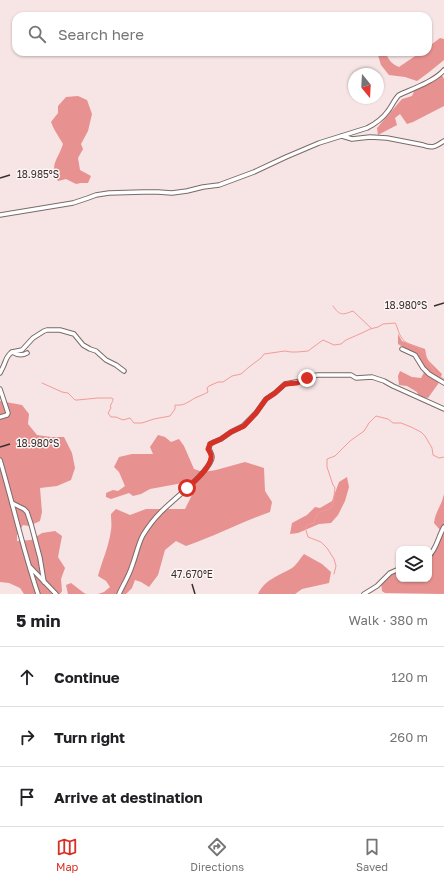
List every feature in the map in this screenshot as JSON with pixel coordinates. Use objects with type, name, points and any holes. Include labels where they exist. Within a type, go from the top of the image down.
[{"type":"street","points":[[0,215],[73,203],[96,194],[143,192],[172,193],[219,184],[254,172],[286,156],[319,143],[373,125],[388,111],[399,95],[431,80],[444,70]]},
{"type":"street","points":[[342,136],[352,139],[370,137],[387,138],[427,147],[437,146],[444,142]]},
{"type":"street","points":[[0,373],[9,354],[22,350],[33,338],[47,330],[60,330],[74,334],[84,345],[96,351],[106,360],[124,371]]},
{"type":"street","points":[[402,349],[415,355],[423,368],[429,374],[444,383]]},
{"type":"street","points":[[12,352],[18,355],[24,355],[27,353]]},
{"type":"street","points":[[119,594],[132,568],[143,536],[148,527],[160,512],[203,473],[212,457],[208,449],[210,444],[244,426],[266,399],[285,384],[297,383],[311,376],[318,375],[351,375],[356,378],[372,377],[384,381],[444,409]]},
{"type":"street","points":[[0,389],[8,413],[7,415],[0,417]]},
{"type":"street","points":[[0,460],[32,578],[38,594]]},
{"type":"street","points":[[12,503],[27,512],[40,558],[44,582]]},
{"type":"street","points":[[432,552],[444,527]]},
{"type":"street","points":[[29,566],[56,594]]},
{"type":"street","points":[[32,578],[37,570],[41,568]]},
{"type":"street","points":[[364,594],[377,586],[390,572],[396,570]]},
{"type":"shaded area","points":[[440,38],[444,39],[444,60],[417,81],[405,77],[389,75],[381,65],[378,56],[388,56],[395,65],[399,67],[415,56],[432,56],[432,44]]},
{"type":"shaded area","points":[[440,71],[444,79],[444,106],[407,124],[400,114],[395,118],[397,125],[378,135],[377,128],[402,99],[412,96],[416,87]]},
{"type":"shaded area","points":[[78,96],[87,100],[92,114],[88,131],[81,144],[83,149],[78,158],[80,170],[91,176],[88,183],[76,184],[66,179],[58,181],[55,175],[55,162],[63,144],[51,122],[58,113],[58,106],[66,97]]},
{"type":"shaded area","points":[[398,334],[402,341],[425,349],[427,359],[442,374],[438,384],[428,398],[419,397],[417,392],[407,386],[399,385],[398,376],[400,371],[412,377],[421,378],[426,369],[414,355],[398,344]]},
{"type":"shaded area","points":[[0,401],[22,405],[29,414],[28,424],[37,435],[64,437],[72,453],[75,468],[71,480],[57,486],[40,488],[42,512],[40,521],[29,526],[23,525],[17,535],[17,541],[31,540],[42,533],[55,531],[62,536],[58,557],[65,568],[61,579],[62,591],[60,594],[24,594],[20,588],[9,583],[0,582]]},
{"type":"shaded area","points":[[158,435],[165,437],[171,442],[179,439],[184,446],[194,469],[203,472],[245,462],[264,468],[265,491],[272,502],[270,512],[186,546],[176,541],[165,550],[158,575],[149,587],[135,580],[132,588],[126,594],[98,594],[104,592],[110,587],[106,581],[98,576],[110,536],[111,514],[116,509],[130,515],[146,509],[185,509],[194,491],[192,485],[188,482],[150,489],[133,496],[129,493],[111,499],[106,497],[106,493],[113,490],[118,491],[125,486],[119,472],[114,467],[119,457],[132,454],[153,454],[150,447]]},
{"type":"shaded area","points":[[347,477],[349,487],[345,501],[338,515],[331,523],[319,524],[298,533],[290,534],[292,523],[307,515],[315,507],[320,508],[332,501],[339,482]]},
{"type":"shaded area","points":[[444,494],[444,594],[385,593],[382,591],[381,582],[390,570],[396,568],[396,582],[432,582],[432,547],[440,530],[434,523]]},
{"type":"shaded area","points":[[304,554],[322,564],[331,572],[329,583],[302,589],[295,594],[258,594],[268,581],[294,567]]},
{"type":"shaded area","points":[[71,583],[86,594],[68,594],[66,585]]},
{"type":"waterway","points":[[333,306],[342,314],[353,311],[371,328]]},
{"type":"waterway","points":[[42,383],[62,392],[68,393],[75,400],[112,398],[111,408],[108,413],[111,417],[116,417],[123,420],[130,418],[134,423],[142,423],[170,416],[175,409],[175,405],[186,403],[208,392],[207,388],[209,386],[218,382],[223,382],[232,376],[241,374],[264,354],[285,351],[308,351],[323,340],[334,345],[341,344],[346,340],[370,329],[383,324],[395,323],[403,339],[423,352],[433,370],[444,379]]},
{"type":"waterway","points":[[334,574],[336,566],[334,559],[321,542],[308,537],[305,527],[314,523],[316,516],[331,508],[333,504],[335,488],[327,467],[327,459],[335,456],[350,441],[364,431],[376,416],[388,419],[393,423],[401,423],[421,432],[432,448],[433,455],[439,458],[444,457]]},
{"type":"route","points":[[187,488],[198,476],[203,473],[211,461],[212,457],[208,449],[210,444],[244,426],[266,399],[285,384],[297,383],[307,378]]}]
